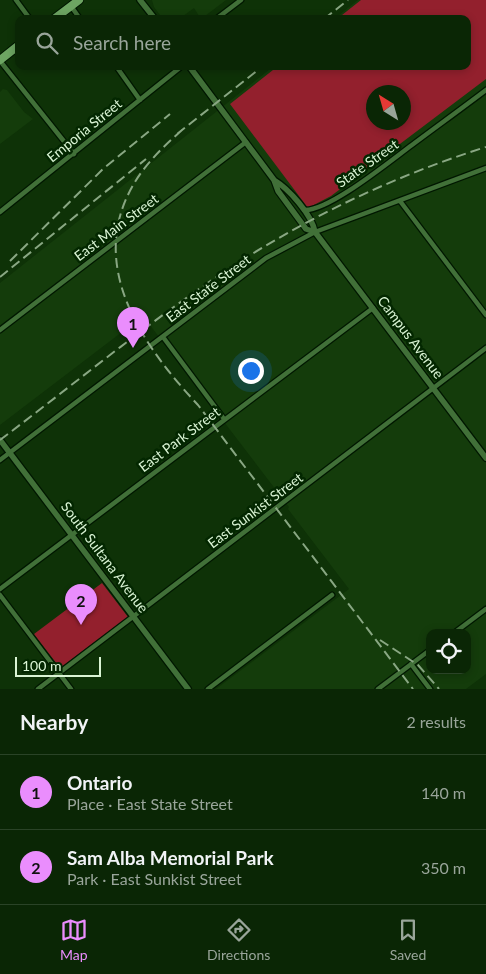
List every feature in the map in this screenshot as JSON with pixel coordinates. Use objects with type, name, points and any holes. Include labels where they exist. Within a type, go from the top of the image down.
[{"type":"main road","points":[[59,15],[79,0]]},
{"type":"main road","points":[[0,61],[15,49]]},
{"type":"street","points":[[16,0],[27,15]]},
{"type":"street","points":[[140,0],[152,15]]},
{"type":"street","points":[[221,15],[241,0]]},
{"type":"street","points":[[71,6],[77,15]]},
{"type":"street","points":[[0,61],[74,154]]},
{"type":"street","points":[[119,70],[140,100]]},
{"type":"street","name":"Emporia Street","points":[[0,212],[177,70]]},
{"type":"street","name":"Campus Avenue","points":[[192,70],[274,180],[278,191],[306,229],[315,232]]},
{"type":"street","name":"State Street","points":[[304,210],[309,211],[330,202],[356,186],[486,90]]},
{"type":"street","name":"East Main Street","points":[[0,330],[246,142]]},
{"type":"street","name":"East State Street","points":[[0,460],[266,258],[315,232],[486,168]]},
{"type":"street","name":"Campus Avenue","points":[[274,180],[284,186],[304,210],[314,225],[315,232],[486,458]]},
{"type":"street","points":[[400,201],[486,315]]},
{"type":"street","name":"East Park Street","points":[[0,589],[373,308]]},
{"type":"street","points":[[163,337],[224,419]]},
{"type":"street","name":"East Sunkist Street","points":[[38,689],[486,348]]},
{"type":"street","name":"South Sultana Avenue","points":[[0,440],[188,689]]},
{"type":"street","points":[[0,595],[71,689]]},
{"type":"street","points":[[208,689],[332,595]]},
{"type":"street","points":[[459,629],[486,609]]},
{"type":"street","points":[[378,689],[426,653]]},
{"type":"street","points":[[411,664],[430,689]]},
{"type":"shaded area","points":[[152,0],[226,0],[206,15],[198,15],[194,8],[184,15],[160,15],[154,7]]},
{"type":"shaded area","points":[[358,0],[486,0],[486,674],[466,689],[216,689],[349,589],[143,316],[0,425],[0,283],[269,70],[471,70],[471,15],[339,15]]},
{"type":"shaded area","points":[[361,0],[486,0],[486,79],[331,196],[308,208],[230,104],[273,70],[471,70],[471,15],[342,15]]},
{"type":"shaded area","points":[[3,89],[7,90],[24,112],[33,119],[0,144],[0,92]]},
{"type":"shaded area","points":[[102,583],[128,617],[60,668],[34,634]]},
{"type":"railway","points":[[329,15],[348,0]]},
{"type":"railway","points":[[177,134],[258,70]]},
{"type":"railway","points":[[10,261],[103,169],[170,114]]},
{"type":"railway","points":[[182,130],[142,171],[132,187],[120,217],[116,247],[119,276],[128,305],[142,332],[159,358],[198,405],[413,689]]},
{"type":"railway","points":[[0,440],[173,307],[263,247],[324,213],[356,198],[420,170],[486,147]]},
{"type":"railway","points":[[0,277],[146,159]]},
{"type":"railway","points":[[380,640],[418,665],[439,689]]},
{"type":"place","name":"Ontario","points":[[133,348]]},
{"type":"place","name":"Sam Alba Memorial Park","points":[[81,625]]}]
